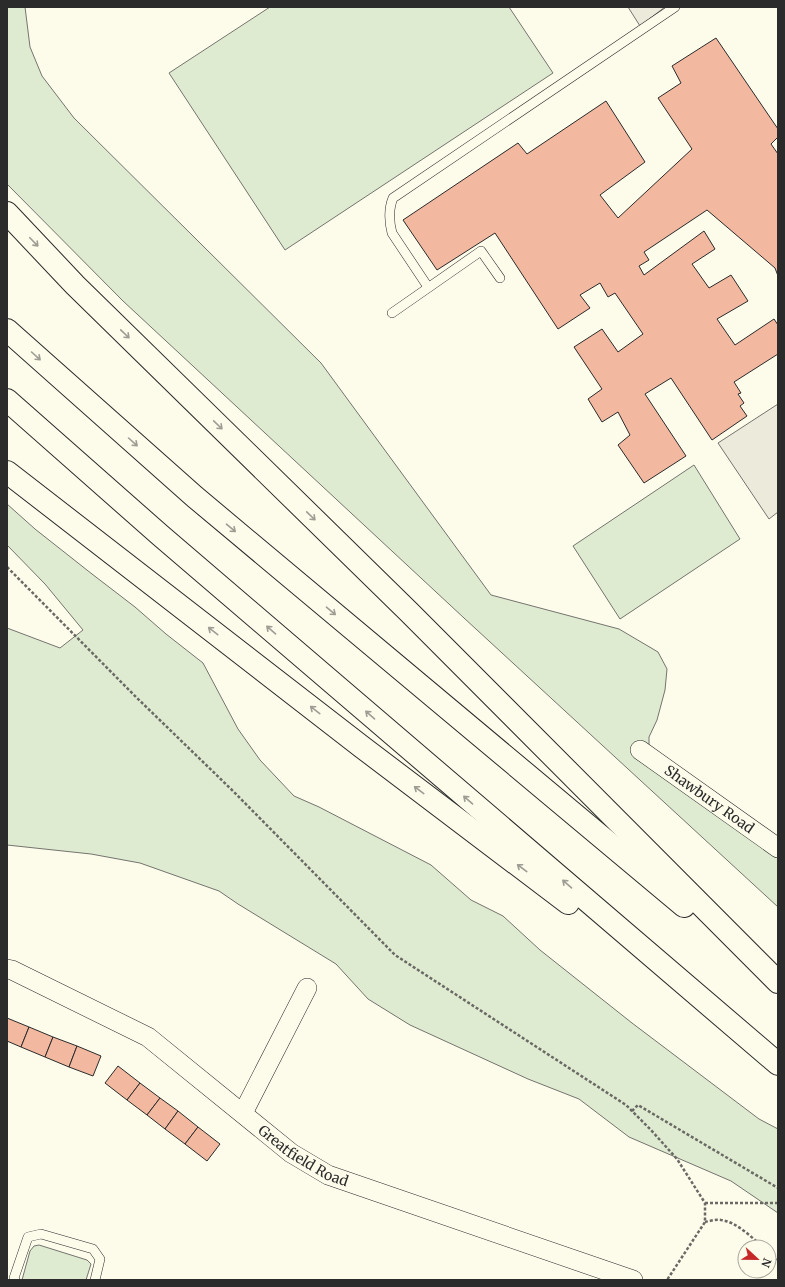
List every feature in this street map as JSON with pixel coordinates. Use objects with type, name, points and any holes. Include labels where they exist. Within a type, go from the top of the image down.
[{"type":"highway","points":[[7,213],[81,291],[409,612],[778,983]]},
{"type":"highway","points":[[7,330],[195,497],[778,983]]},
{"type":"highway","points":[[7,400],[160,535],[778,1064]]},
{"type":"highway","points":[[7,472],[362,746],[754,1044]]},
{"type":"street","name":"Shawbury Road","points":[[640,750],[778,848]]},
{"type":"street","name":"Greatfield Road","points":[[7,969],[12,970],[148,1037],[243,1113],[290,1153],[328,1175],[633,1280]]},
{"type":"street","points":[[243,1113],[307,988]]},
{"type":"lane","points":[[428,287],[392,233],[389,214],[393,198],[675,7]]},
{"type":"lane","points":[[392,313],[482,251],[500,278]]},
{"type":"lane","points":[[15,1280],[14,1278],[28,1237],[41,1234],[93,1249],[100,1259],[95,1280]]},
{"type":"path","points":[[7,567],[136,697],[233,791],[395,956],[626,1105],[651,1130],[677,1159],[705,1203],[705,1222],[667,1280]]},
{"type":"path","points":[[632,1111],[638,1105],[778,1188]]},
{"type":"path","points":[[705,1203],[778,1203]]},
{"type":"path","points":[[705,1222],[720,1220],[729,1223],[754,1239]]},
{"type":"green space","points":[[7,7],[25,7],[30,47],[42,76],[74,118],[321,363],[491,595],[619,629],[658,652],[667,669],[665,690],[657,720],[649,737],[649,750],[778,855],[778,907],[123,301],[7,184]]},
{"type":"green space","points":[[270,7],[509,7],[553,73],[285,250],[169,73]]},
{"type":"green space","points":[[694,465],[740,539],[620,619],[573,546]]},
{"type":"green space","points":[[7,504],[35,529],[135,607],[203,663],[238,729],[260,760],[294,796],[319,807],[431,865],[471,900],[503,916],[540,950],[632,1023],[759,1119],[778,1129],[778,1213],[731,1181],[629,1137],[579,1099],[528,1079],[410,1025],[368,999],[336,964],[219,891],[140,863],[91,854],[7,845],[7,628],[60,648],[83,630],[45,584],[7,545]]},
{"type":"green space","points":[[39,1245],[87,1260],[91,1264],[86,1280],[22,1280],[30,1251],[34,1246]]},
{"type":"shaded area","points":[[628,7],[665,7],[640,26]]},
{"type":"shaded area","points":[[778,404],[778,512],[769,519],[718,443]]},
{"type":"building","points":[[716,38],[778,129],[778,137],[771,144],[778,154],[778,276],[775,268],[707,210],[644,252],[649,260],[639,266],[644,275],[704,231],[715,249],[692,264],[709,288],[731,275],[748,301],[717,319],[735,345],[774,319],[778,325],[778,354],[734,382],[741,393],[738,394],[744,403],[740,406],[747,416],[712,440],[671,378],[645,394],[686,456],[644,483],[618,445],[630,435],[618,412],[602,422],[588,399],[602,389],[574,347],[602,329],[618,352],[643,334],[615,293],[608,297],[600,283],[580,295],[590,308],[558,329],[495,233],[437,270],[403,220],[518,143],[527,154],[606,101],[645,162],[600,195],[618,218],[692,149],[658,98],[681,83],[672,66]]},
{"type":"building","points":[[7,1018],[29,1027],[21,1047],[7,1041]]},
{"type":"building","points":[[29,1027],[53,1037],[45,1057],[21,1047]]},
{"type":"building","points":[[53,1037],[77,1046],[69,1067],[45,1057]]},
{"type":"building","points":[[77,1046],[101,1056],[93,1076],[69,1067]]},
{"type":"building","points":[[118,1066],[140,1083],[127,1100],[105,1083]]},
{"type":"building","points":[[140,1083],[160,1098],[147,1115],[127,1100]]},
{"type":"building","points":[[160,1098],[178,1111],[165,1129],[147,1115]]},
{"type":"building","points":[[178,1111],[198,1127],[185,1144],[165,1129]]},
{"type":"building","points":[[198,1127],[220,1144],[207,1161],[185,1144]]}]
